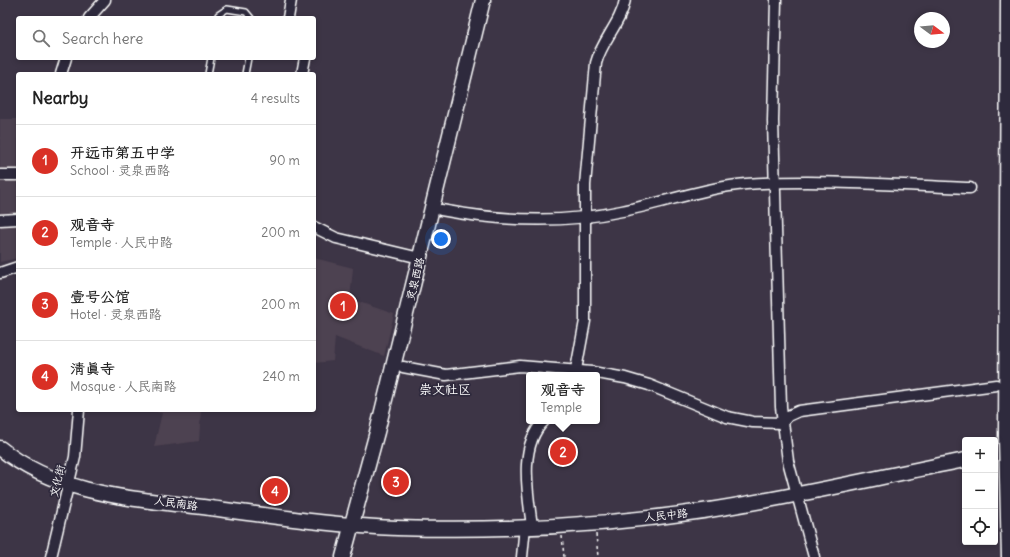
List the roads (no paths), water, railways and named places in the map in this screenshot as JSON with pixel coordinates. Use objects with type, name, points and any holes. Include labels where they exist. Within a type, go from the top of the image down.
[{"type":"street","points":[[91,16],[104,0]]},
{"type":"street","points":[[288,16],[290,0]]},
{"type":"street","name":"灵泉西路","points":[[353,557],[357,526],[377,432],[482,0]]},
{"type":"street","name":"灵泉西路","points":[[343,557],[357,526],[403,367],[492,0]]},
{"type":"street","points":[[403,367],[446,375],[520,366],[576,372],[585,321],[587,147],[596,63],[601,49],[622,11],[625,0]]},
{"type":"street","points":[[998,0],[996,385],[1009,557]]},
{"type":"street","points":[[999,557],[1002,452],[1008,0]]},
{"type":"street","points":[[774,1],[778,351],[782,423],[788,461],[814,557]]},
{"type":"street","points":[[62,72],[65,60]]},
{"type":"street","points":[[302,72],[305,60]]},
{"type":"street","points":[[0,175],[16,176]]},
{"type":"street","points":[[441,210],[507,218],[543,219],[585,217],[622,211],[717,188],[746,184],[775,183],[970,188]]},
{"type":"street","points":[[0,220],[16,219]]},
{"type":"street","points":[[316,228],[336,238],[420,258]]},
{"type":"street","points":[[0,273],[16,268]]},
{"type":"street","points":[[600,375],[625,378],[649,385],[727,417],[753,422],[782,423]]},
{"type":"street","points":[[782,423],[788,416],[799,411],[996,385]]},
{"type":"street","name":"文化街","points":[[51,557],[77,443],[79,412]]},
{"type":"street","points":[[522,557],[528,526],[529,454],[534,433],[542,424]]},
{"type":"street","name":"人民南路","points":[[0,448],[35,472],[68,485],[129,497],[357,526]]},
{"type":"street","name":"人民中路","points":[[357,526],[432,528],[528,526],[595,522],[698,512],[797,494],[962,461]]},
{"type":"lane","points":[[218,16],[227,9],[246,12],[249,16]]},
{"type":"lane","points":[[208,72],[211,60]]},
{"type":"lane","points":[[245,72],[248,60]]},
{"type":"place","name":"开远市第五中学","points":[[343,306]]},
{"type":"place","name":"观音寺","points":[[563,452]]},
{"type":"place","name":"壹号公馆","points":[[396,482]]},
{"type":"place","name":"清真寺","points":[[275,491]]},
{"type":"district","name":"崇文社区","points":[[445,389]]}]
